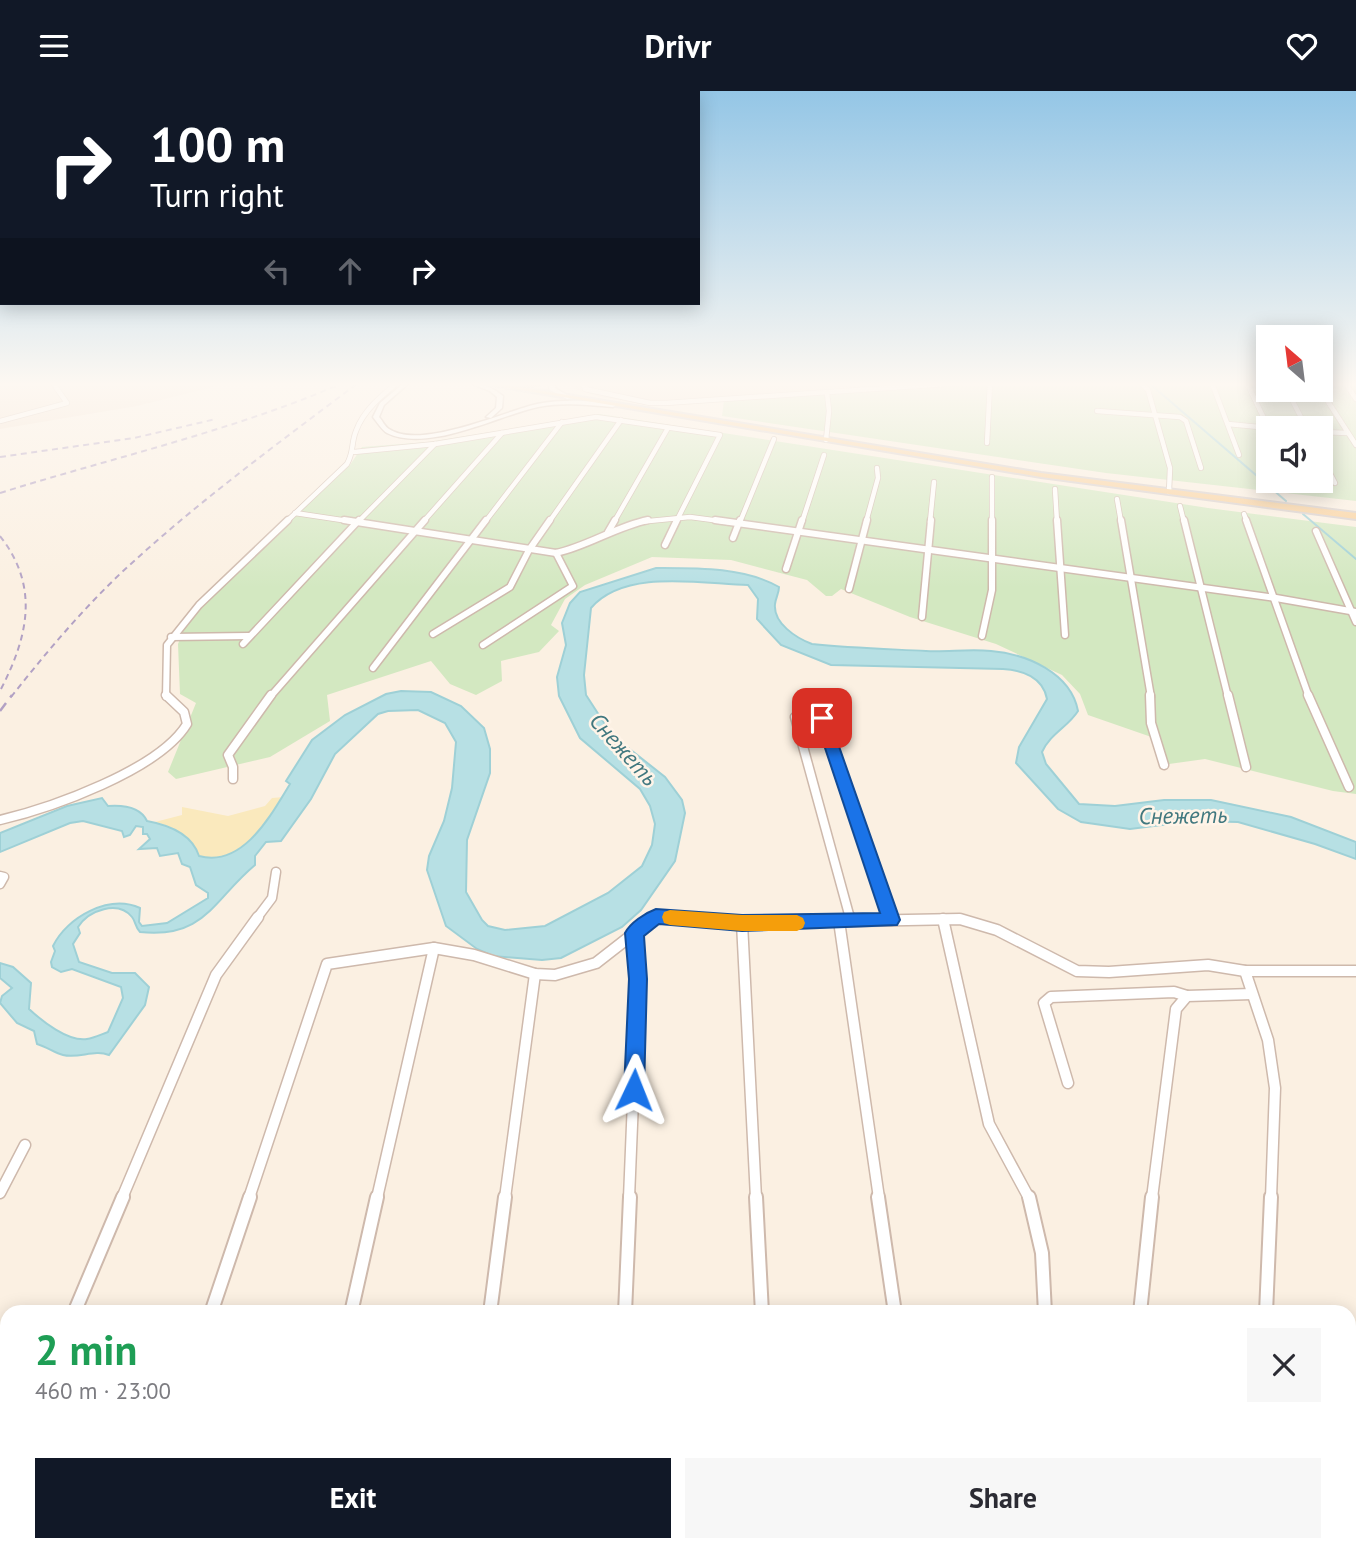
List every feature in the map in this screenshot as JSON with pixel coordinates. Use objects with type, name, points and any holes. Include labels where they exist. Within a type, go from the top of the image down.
[{"type":"main road","points":[[895,451],[1041,475],[1356,516]]},
{"type":"street","points":[[0,820],[114,779],[144,762],[183,734],[188,723],[186,712],[166,697],[167,645],[171,637],[199,605],[347,464],[354,452],[362,451]]},
{"type":"street","points":[[243,644],[428,451]]},
{"type":"street","points":[[233,779],[228,755],[275,689],[486,451]]},
{"type":"street","points":[[373,668],[540,451]]},
{"type":"street","points":[[433,634],[510,587],[529,550],[599,451]]},
{"type":"street","points":[[608,534],[655,451]]},
{"type":"street","points":[[665,545],[712,451]]},
{"type":"street","points":[[733,538],[769,451]]},
{"type":"street","points":[[1165,451],[1170,468],[1169,492]]},
{"type":"street","points":[[1196,451],[1201,468]]},
{"type":"street","points":[[1238,451],[1239,455]]},
{"type":"street","points":[[786,569],[824,455]]},
{"type":"street","points":[[849,589],[878,478],[877,468]]},
{"type":"street","points":[[982,636],[992,590],[992,477]]},
{"type":"street","points":[[1333,479],[1335,483]]},
{"type":"street","points":[[922,617],[934,482]]},
{"type":"street","points":[[1055,489],[1065,635]]},
{"type":"street","points":[[1117,499],[1151,699],[1151,723],[1164,765]]},
{"type":"street","points":[[1180,506],[1247,768]]},
{"type":"street","points":[[295,513],[556,553],[570,551],[643,522],[678,517],[993,558],[1276,598],[1354,612]]},
{"type":"street","points":[[1244,514],[1276,598],[1312,706],[1349,787]]},
{"type":"street","points":[[1316,531],[1354,612],[1356,622]]},
{"type":"street","points":[[483,645],[573,586],[556,553]]},
{"type":"street","points":[[171,637],[249,636]]},
{"type":"street","points":[[794,717],[851,921]]},
{"type":"street","points":[[822,718],[891,920]]},
{"type":"street","points":[[77,1305],[215,975],[272,898],[276,872]]},
{"type":"street","points":[[0,876],[4,877],[0,884]]},
{"type":"street","points":[[214,1305],[327,964],[434,949],[474,955],[535,974],[555,975],[596,963],[656,916],[742,923],[960,919],[997,930],[1077,971],[1110,972],[1208,965],[1245,971],[1355,974]]},
{"type":"street","points":[[943,919],[989,1124],[996,1145],[1030,1198],[1034,1213],[1047,1292],[1046,1305]]},
{"type":"street","points":[[839,921],[894,1305]]},
{"type":"street","points":[[742,923],[762,1305]]},
{"type":"street","points":[[625,1305],[638,979],[634,933]]},
{"type":"street","points":[[353,1305],[434,949]]},
{"type":"street","points":[[1245,971],[1268,1040],[1275,1088],[1266,1305]]},
{"type":"street","points":[[490,1305],[535,974]]},
{"type":"street","points":[[1068,1083],[1044,1003],[1051,997],[1174,992],[1187,996],[1252,994]]},
{"type":"street","points":[[1141,1305],[1148,1226],[1176,1009],[1187,996]]},
{"type":"street","points":[[0,1193],[25,1145]]},
{"type":"green space","points":[[359,451],[840,451],[1208,508],[1356,527],[1356,794],[1333,791],[1205,759],[1169,764],[1160,740],[1088,715],[1080,694],[1062,675],[996,644],[910,617],[841,589],[832,596],[826,596],[807,580],[731,560],[652,557],[585,585],[565,599],[551,625],[559,631],[539,652],[501,661],[502,681],[476,695],[450,684],[431,661],[327,695],[330,721],[270,757],[176,779],[168,772],[196,703],[180,694],[178,644],[189,617],[350,465]]},
{"type":"green space","points":[[959,451],[1256,451],[1256,490],[1106,473]]},
{"type":"green space","points":[[1333,451],[1356,451],[1356,501],[1285,493],[1333,493]]},
{"type":"sand","points":[[284,797],[249,841],[226,855],[199,856],[192,843],[182,834],[155,822],[182,815],[182,807],[228,816],[265,806],[272,798]]},
{"type":"water","name":"Снежеть","points":[[656,568],[735,572],[765,580],[779,587],[775,611],[782,623],[793,634],[812,644],[926,651],[991,651],[1033,661],[1057,676],[1074,698],[1078,711],[1042,752],[1046,764],[1079,804],[1115,806],[1164,800],[1211,800],[1291,817],[1356,842],[1356,859],[1238,822],[1194,821],[1130,829],[1081,822],[1058,809],[1016,763],[1019,747],[1047,699],[1041,685],[1031,676],[1003,669],[831,665],[781,645],[757,619],[758,599],[748,585],[688,581],[644,583],[624,587],[606,595],[591,608],[584,675],[586,695],[612,735],[665,777],[682,800],[685,813],[675,861],[641,910],[622,927],[561,958],[542,960],[493,956],[477,949],[446,926],[427,870],[429,856],[444,821],[452,788],[456,742],[445,723],[418,710],[388,711],[378,714],[335,754],[311,799],[281,841],[266,842],[255,856],[255,865],[194,923],[162,933],[140,932],[132,917],[112,908],[96,912],[78,927],[80,933],[73,944],[79,962],[112,973],[135,973],[149,987],[145,1005],[109,1055],[63,1055],[37,1044],[34,1031],[17,1023],[0,1003],[2,996],[12,988],[0,978],[0,963],[13,967],[31,983],[29,1009],[56,1030],[80,1039],[108,1032],[123,998],[121,987],[72,969],[61,972],[52,967],[55,951],[53,946],[59,935],[90,911],[115,904],[140,908],[139,922],[142,926],[167,923],[208,898],[208,893],[196,885],[190,867],[182,864],[178,853],[160,856],[157,848],[139,849],[150,839],[147,834],[143,834],[143,827],[136,826],[130,835],[124,837],[122,831],[83,821],[70,823],[0,852],[0,833],[67,806],[102,798],[108,806],[130,807],[140,812],[147,821],[179,832],[196,848],[199,856],[215,858],[229,854],[242,847],[264,824],[290,784],[286,781],[312,740],[345,715],[386,694],[401,691],[431,692],[461,706],[484,728],[490,749],[490,773],[467,840],[466,892],[488,926],[505,930],[545,926],[608,893],[642,866],[652,845],[655,824],[650,806],[640,789],[580,738],[559,696],[557,677],[566,645],[562,623],[570,603],[580,592]]},
{"type":"waterway","points":[[1228,451],[1286,501]]},
{"type":"waterway","points":[[1303,514],[1356,559]]},
{"type":"railway","points":[[0,457],[41,451]]},
{"type":"railway","points":[[0,493],[141,451]]},
{"type":"railway","points":[[11,697],[106,587],[178,523],[268,451]]},
{"type":"railway","points":[[0,536],[13,555],[21,574],[26,612],[17,651],[0,691]]},
{"type":"railway","points":[[0,711],[12,695]]},
{"type":"slow traffic","points":[[670,917],[742,923],[797,923]]},
{"type":"route","points":[[634,1090],[638,979],[634,933],[656,916],[742,923],[891,920],[822,718]]}]
